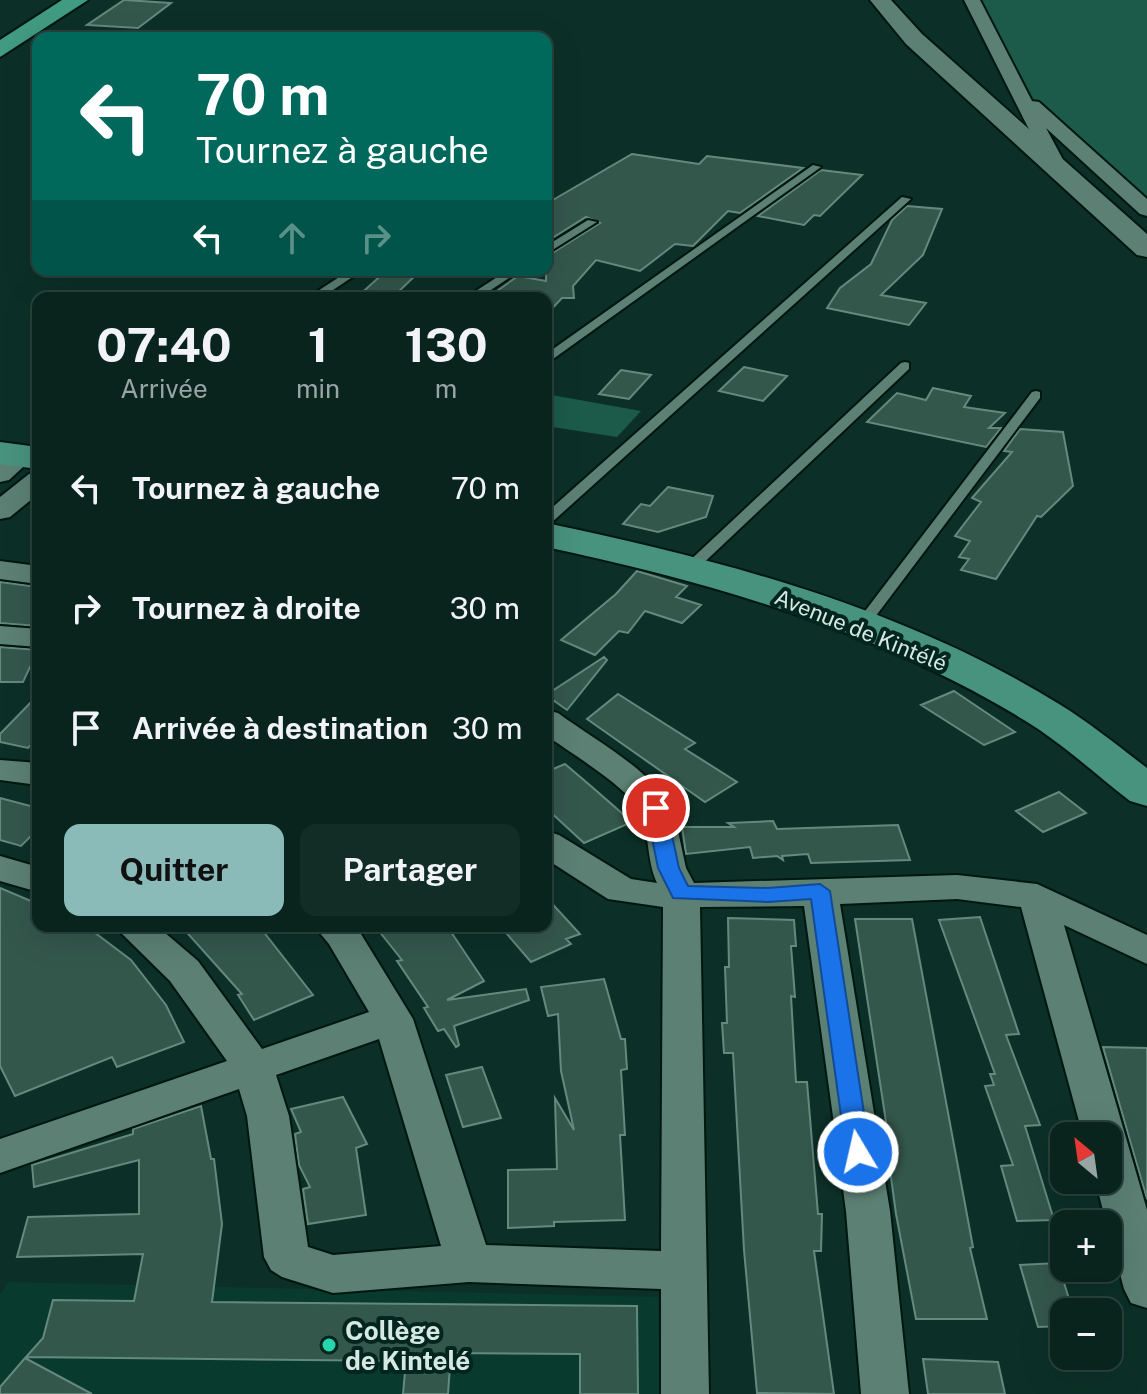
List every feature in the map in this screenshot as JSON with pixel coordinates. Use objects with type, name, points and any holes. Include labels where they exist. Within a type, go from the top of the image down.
[{"type":"highway","points":[[0,50],[77,0]]},
{"type":"main road","name":"Avenue de Kintélé","points":[[552,536],[623,550],[690,568],[861,626],[979,678],[1039,710],[1090,744],[1147,791]]},
{"type":"street","points":[[880,0],[914,39],[1147,249]]},
{"type":"street","points":[[972,0],[1058,169]]},
{"type":"street","points":[[1022,97],[1086,151],[1147,210]]},
{"type":"street","points":[[0,511],[20,464]]},
{"type":"street","points":[[0,570],[32,574]]},
{"type":"street","points":[[0,635],[32,638]]},
{"type":"street","points":[[552,724],[636,786],[656,808],[668,868],[681,893],[681,1271],[685,1394]]},
{"type":"street","points":[[0,770],[32,773]]},
{"type":"street","points":[[552,847],[621,890],[650,895],[768,895],[957,887],[1037,896],[1147,951]]},
{"type":"street","points":[[0,868],[32,878]]},
{"type":"street","points":[[820,891],[868,1211],[885,1394]]},
{"type":"street","points":[[1037,896],[1100,1122]]},
{"type":"street","points":[[140,932],[184,971],[254,1069],[268,1116],[287,1257],[333,1274],[469,1263],[681,1271]]},
{"type":"street","points":[[340,932],[393,1019],[469,1263]]},
{"type":"street","points":[[0,1156],[393,1019]]},
{"type":"street","points":[[1121,1194],[1147,1289]]},
{"type":"lane","points":[[552,356],[816,167]]},
{"type":"lane","points":[[552,515],[906,199]]},
{"type":"lane","points":[[552,247],[592,222]]},
{"type":"lane","points":[[323,292],[348,276]]},
{"type":"lane","points":[[481,292],[506,276]]},
{"type":"lane","points":[[690,568],[905,366]]},
{"type":"lane","points":[[861,626],[1036,395]]},
{"type":"shaded area","points":[[972,0],[1147,0],[1147,212],[1022,97]]},
{"type":"shaded area","points":[[552,395],[641,411],[617,437],[552,427]]},
{"type":"shaded area","name":"Collège de Kintelé","points":[[8,1282],[658,1297],[660,1394],[0,1394],[0,1294]]},
{"type":"building","points":[[124,0],[171,3],[138,28],[87,25]]},
{"type":"building","points":[[632,154],[699,164],[707,156],[803,168],[740,213],[728,211],[693,246],[675,244],[640,271],[596,260],[573,286],[574,298],[562,298],[552,309],[552,292],[495,292],[518,276],[546,281],[546,276],[552,276],[552,253],[600,223],[586,217],[552,238],[552,201]]},
{"type":"building","points":[[821,170],[862,175],[820,216],[814,215],[804,225],[758,216]]},
{"type":"building","points":[[907,206],[942,209],[923,255],[881,295],[926,303],[909,325],[827,308],[840,288],[871,264],[892,220]]},
{"type":"building","points":[[380,276],[415,276],[398,292],[363,292]]},
{"type":"building","points":[[744,367],[787,376],[763,401],[719,391]]},
{"type":"building","points":[[621,370],[651,375],[629,399],[599,394]]},
{"type":"building","points":[[933,388],[971,396],[964,407],[1005,413],[989,428],[1001,428],[986,447],[867,422],[897,393],[926,400]]},
{"type":"building","points":[[1020,429],[1063,432],[1073,486],[1041,517],[1037,516],[996,579],[961,570],[969,559],[959,557],[970,541],[955,536],[981,502],[972,498],[1012,452],[1004,451]]},
{"type":"building","points":[[668,487],[713,496],[706,517],[658,532],[623,524],[641,504],[650,506]]},
{"type":"building","points":[[637,571],[687,586],[676,597],[701,605],[682,623],[645,611],[628,633],[619,631],[595,655],[561,640],[616,594]]},
{"type":"building","points":[[0,582],[32,586],[32,626],[0,623]]},
{"type":"building","points":[[0,647],[32,650],[32,663],[23,682],[0,682]]},
{"type":"building","points":[[604,657],[607,660],[567,710],[552,699],[552,691]]},
{"type":"building","points":[[954,691],[1015,732],[984,745],[921,705]]},
{"type":"building","points":[[618,694],[695,743],[685,749],[737,782],[705,802],[587,719]]},
{"type":"building","points":[[32,701],[32,744],[28,748],[0,742],[0,734]]},
{"type":"building","points":[[565,764],[632,822],[584,843],[552,814],[552,769]]},
{"type":"building","points":[[1059,792],[1086,813],[1043,832],[1016,811]]},
{"type":"building","points":[[0,798],[32,806],[32,835],[21,846],[0,840]]},
{"type":"building","points":[[773,821],[777,829],[898,825],[910,860],[811,863],[808,854],[782,856],[783,860],[777,856],[753,858],[750,847],[686,854],[682,827],[734,827],[728,823]]},
{"type":"building","points":[[0,888],[32,901],[32,932],[94,932],[131,960],[166,1005],[184,1042],[117,1067],[112,1057],[15,1096],[0,1066]]},
{"type":"building","points":[[552,904],[580,934],[566,939],[571,944],[531,962],[507,934],[552,932]]},
{"type":"building","points":[[980,917],[1019,1034],[1006,1035],[1040,1125],[1025,1126],[1051,1210],[1050,1220],[1017,1221],[1001,1166],[1013,1165],[985,1086],[994,1085],[990,1074],[995,1074],[939,920]]},
{"type":"building","points":[[728,918],[794,920],[796,946],[791,946],[795,997],[791,996],[796,1082],[807,1082],[818,1214],[822,1214],[821,1251],[814,1251],[834,1394],[757,1393],[744,1250],[733,1053],[724,1053],[722,1023],[727,1023],[725,967],[729,967]]},
{"type":"building","points":[[855,919],[912,919],[973,1247],[970,1248],[987,1319],[916,1319],[896,1214],[887,1148],[890,1148]]},
{"type":"building","points":[[186,932],[264,932],[313,995],[254,1020],[238,995],[242,994]]},
{"type":"building","points":[[380,932],[451,932],[484,981],[447,1000],[526,989],[529,1000],[454,1026],[459,1045],[456,1047],[444,1029],[438,1031],[424,1008],[428,1007],[397,961],[402,960]]},
{"type":"building","points":[[604,979],[621,1039],[625,1039],[627,1069],[621,1070],[625,1135],[620,1135],[625,1220],[554,1222],[554,1226],[508,1228],[508,1170],[557,1169],[555,1098],[574,1130],[561,1071],[558,1014],[548,1016],[541,987]]},
{"type":"building","points":[[1103,1047],[1147,1048],[1147,1199]]},
{"type":"building","points":[[482,1067],[501,1118],[463,1127],[446,1075]]},
{"type":"building","points":[[343,1097],[367,1144],[356,1148],[366,1215],[308,1224],[303,1189],[310,1187],[299,1165],[295,1134],[301,1132],[291,1109]]},
{"type":"building","points":[[201,1106],[211,1159],[214,1159],[222,1224],[212,1302],[637,1306],[638,1394],[580,1394],[580,1354],[451,1353],[448,1394],[403,1394],[406,1361],[26,1357],[43,1338],[53,1300],[134,1301],[143,1254],[17,1257],[28,1217],[139,1214],[139,1160],[34,1187],[32,1165],[133,1134],[133,1129]]},
{"type":"building","points":[[1050,1263],[1050,1282],[1064,1282],[1069,1298],[1050,1298],[1050,1327],[1038,1327],[1020,1265]]},
{"type":"building","points":[[25,1358],[92,1394],[0,1394],[0,1387]]},
{"type":"building","points":[[923,1359],[998,1362],[1005,1394],[928,1394]]},
{"type":"place","name":"Collège de Kintelé","points":[[329,1345]]},
{"type":"route","points":[[656,808],[668,868],[681,893],[768,895],[820,891],[858,1152]]}]
